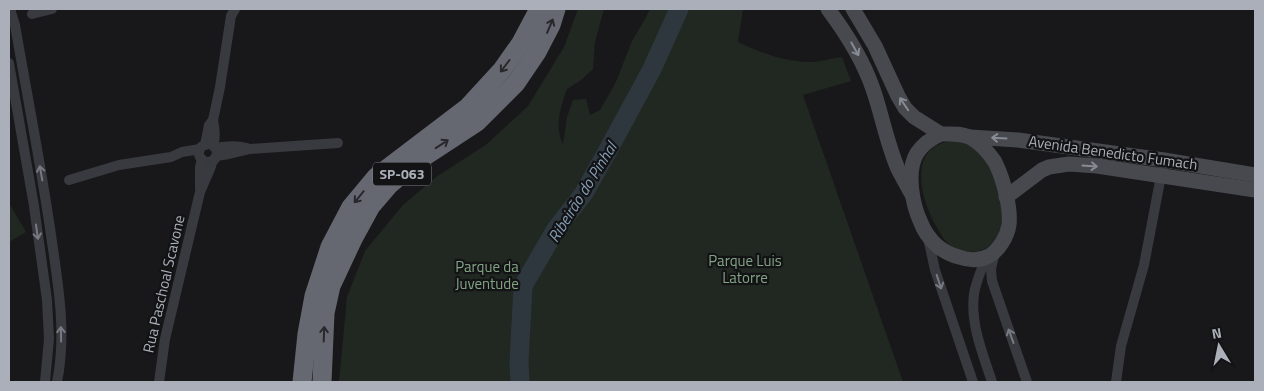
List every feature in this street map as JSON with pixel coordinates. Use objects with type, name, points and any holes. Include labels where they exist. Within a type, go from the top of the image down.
[{"type":"highway","name":"SP-063","points":[[302,382],[307,334],[314,296],[330,247],[351,207],[376,177],[468,106],[502,70],[521,43],[539,9]]},
{"type":"highway","name":"SP-063","points":[[322,382],[325,313],[331,286],[371,206],[388,185],[416,162],[477,122],[516,83],[537,52],[551,25],[556,9]]},
{"type":"main road","points":[[828,9],[844,30],[862,62],[872,87],[891,150],[913,196]]},
{"type":"main road","points":[[853,9],[875,46],[905,108],[914,117],[941,134]]},
{"type":"main road","points":[[941,134],[959,134],[970,137],[983,147],[994,162],[1006,197],[1009,226],[1003,242],[991,254],[976,260],[964,259],[950,254],[937,245],[921,224],[913,196],[911,182],[912,166],[917,153],[924,145],[941,134]]},
{"type":"main road","name":"Avenida Benedicto Fumach","points":[[970,137],[1035,142],[1255,175]]},
{"type":"main road","points":[[1035,142],[1043,155],[1044,163],[1042,170]]},
{"type":"main road","name":"Avenida Benedicto Fumach","points":[[1006,197],[1042,170],[1069,164],[1162,175],[1255,190]]},
{"type":"street","points":[[10,9],[46,204],[60,297],[62,337],[57,382]]},
{"type":"street","points":[[32,14],[52,9]]},
{"type":"street","name":"Rua Paschoal Scavone","points":[[159,382],[165,339],[200,192],[200,176],[208,152],[215,140],[213,120],[220,87],[231,11]]},
{"type":"street","points":[[9,63],[34,206],[47,300],[49,339],[45,382]]},
{"type":"street","points":[[69,180],[119,165],[171,157],[182,152],[208,152],[241,146],[250,149],[338,143]]},
{"type":"street","points":[[1116,382],[1121,346],[1144,265],[1164,160]]},
{"type":"street","points":[[34,206],[46,204]]},
{"type":"street","points":[[928,234],[935,270],[973,382]]},
{"type":"street","points":[[991,254],[978,279],[974,295],[974,316],[979,343],[992,382]]},
{"type":"street","points":[[991,254],[992,281],[1027,382]]},
{"type":"green space","points":[[578,9],[604,9],[595,42],[593,69],[580,81],[567,89],[563,102],[559,116],[559,131],[563,144],[567,117],[573,100],[586,99],[590,115],[600,110],[616,82],[632,41],[650,9],[743,9],[738,42],[765,53],[794,61],[814,62],[842,57],[851,81],[803,95],[903,382],[339,382],[347,297],[365,251],[403,205],[436,177],[487,144],[528,106],[564,47]]},
{"type":"green space","points":[[954,141],[968,145],[981,155],[991,169],[999,191],[1002,212],[1000,232],[988,247],[979,251],[961,251],[952,247],[941,234],[926,204],[921,176],[923,163],[928,152],[939,145]]},
{"type":"green space","points":[[9,203],[26,232],[9,242]]},
{"type":"waterway","name":"Ribeirão do Pinhal","points":[[520,382],[519,362],[523,286],[556,229],[584,193],[652,69],[679,9]]},
{"type":"park label","name":"Parque Luis Latorre","points":[[745,270]]},
{"type":"park label","name":"Parque da Juventude","points":[[487,276]]}]
